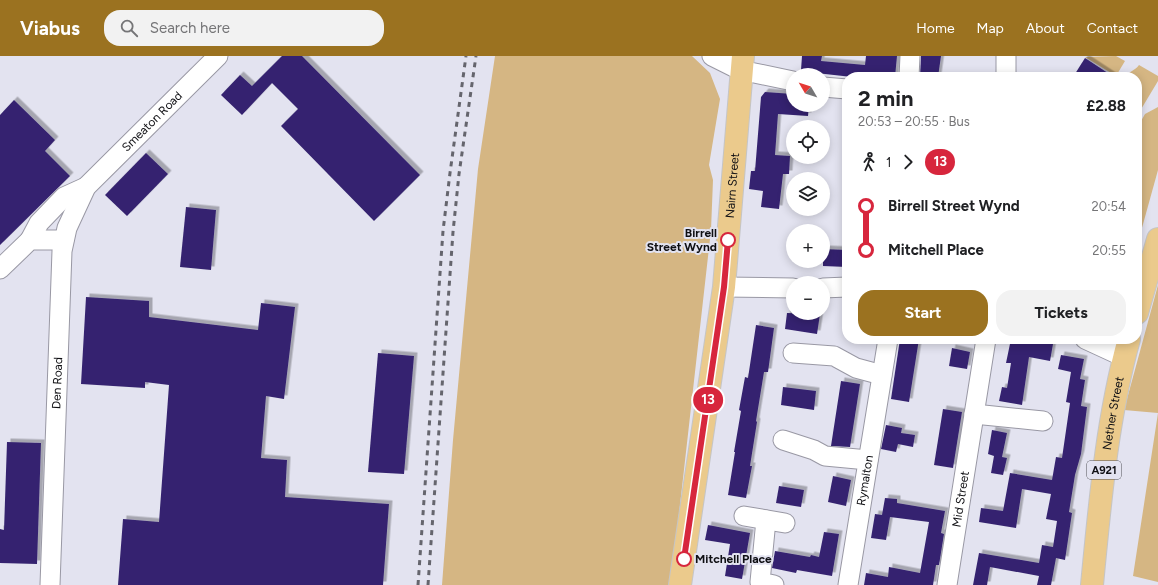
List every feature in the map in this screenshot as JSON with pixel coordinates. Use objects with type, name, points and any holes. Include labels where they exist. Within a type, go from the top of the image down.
[{"type":"main road","name":"Nairn Street","points":[[680,585],[724,287],[741,63]]},
{"type":"main road","points":[[1142,295],[1158,239]]},
{"type":"main road","name":"Nether Street","points":[[1092,585],[1100,493],[1114,408],[1127,348]]},
{"type":"street","name":"Smeaton Road","points":[[86,187],[218,56]]},
{"type":"street","points":[[712,56],[741,63],[786,79]]},
{"type":"street","points":[[909,72],[910,56]]},
{"type":"street","points":[[1006,56],[1006,72]]},
{"type":"street","points":[[830,88],[842,89]]},
{"type":"street","name":"Den Road","points":[[50,585],[62,251],[67,228],[86,187]]},
{"type":"street","points":[[0,269],[30,240],[38,223],[64,197],[86,187]]},
{"type":"street","points":[[30,240],[64,240]]},
{"type":"street","points":[[724,287],[786,288]]},
{"type":"street","points":[[830,288],[842,288]]},
{"type":"street","name":"Rymalton","points":[[848,585],[887,344]]},
{"type":"street","name":"Mid Street","points":[[947,585],[985,344]]},
{"type":"street","points":[[1108,344],[1127,348]]},
{"type":"street","points":[[793,353],[834,356],[856,368],[882,375]]},
{"type":"street","points":[[974,414],[1043,421]]},
{"type":"street","points":[[783,440],[814,450],[825,456],[868,460]]},
{"type":"street","points":[[744,516],[785,523]]},
{"type":"street","points":[[766,520],[760,582],[774,585]]},
{"type":"shaded area","points":[[495,56],[692,56],[710,73],[720,99],[709,165],[713,180],[711,230],[671,585],[442,585],[453,440],[478,169]]},
{"type":"shaded area","points":[[1116,56],[1125,61],[1118,72],[1109,72],[1085,57]]},
{"type":"shaded area","points":[[1139,65],[1158,76],[1158,81],[1142,108],[1142,72],[1130,72],[1136,69]]},
{"type":"shaded area","points":[[1158,107],[1158,170],[1142,228],[1142,119],[1145,114]]},
{"type":"shaded area","points":[[1158,285],[1158,413],[1124,410]]},
{"type":"shaded area","points":[[1158,413],[1158,582],[1133,576]]},
{"type":"building","points":[[282,56],[302,56],[420,175],[374,221],[281,126],[298,109],[272,83],[242,115],[221,95],[240,75],[252,86]]},
{"type":"building","points":[[802,56],[822,56],[821,61],[865,65],[866,56],[897,56],[895,72],[842,72],[842,76],[830,75],[830,68],[801,68]]},
{"type":"building","points":[[921,56],[941,56],[939,72],[920,72]]},
{"type":"building","points":[[1085,58],[1106,72],[1076,72]]},
{"type":"building","points":[[765,92],[786,94],[786,112],[808,112],[808,116],[778,114],[775,155],[786,156],[786,164],[790,164],[789,172],[783,174],[779,209],[761,207],[763,191],[749,189],[751,171],[755,171],[761,97]]},
{"type":"building","points":[[14,100],[55,140],[45,151],[70,176],[0,245],[0,115]]},
{"type":"building","points":[[146,153],[168,174],[127,216],[105,195]]},
{"type":"building","points":[[186,207],[216,210],[211,270],[180,267]]},
{"type":"building","points":[[830,249],[842,250],[842,267],[830,266]]},
{"type":"building","points":[[86,297],[149,301],[149,317],[258,330],[261,303],[295,307],[284,399],[266,396],[261,458],[287,460],[285,497],[389,504],[383,585],[118,585],[123,519],[159,522],[169,385],[145,382],[145,388],[81,384]]},
{"type":"building","points":[[786,320],[819,320],[817,334],[785,329]]},
{"type":"building","points":[[756,325],[774,328],[768,372],[764,372],[750,466],[752,466],[746,498],[728,495],[741,411],[739,410],[745,377],[748,378]]},
{"type":"building","points":[[899,344],[918,344],[909,402],[891,399]]},
{"type":"building","points":[[1010,344],[1053,344],[1050,361],[1029,357],[1022,405],[999,401],[1002,387],[1007,388],[1011,363],[1006,363]]},
{"type":"building","points":[[952,348],[970,352],[967,369],[949,366]]},
{"type":"building","points":[[378,353],[414,356],[404,474],[368,472]]},
{"type":"building","points":[[1061,355],[1084,359],[1080,379],[1085,380],[1081,406],[1087,407],[1081,454],[1075,475],[1069,512],[1072,513],[1065,560],[1056,558],[1051,585],[1037,585],[1039,576],[990,567],[987,585],[973,585],[979,553],[1039,563],[1042,545],[1053,547],[1057,521],[1046,519],[1051,494],[1022,489],[1016,528],[979,522],[981,508],[1003,511],[1010,473],[1052,480],[1056,457],[1062,458],[1070,403],[1066,402],[1071,372],[1058,369]]},
{"type":"building","points":[[841,381],[860,384],[850,447],[831,446]]},
{"type":"building","points":[[783,387],[816,391],[814,410],[781,405]]},
{"type":"building","points":[[943,409],[962,412],[953,468],[934,465]]},
{"type":"building","points":[[886,425],[902,428],[901,433],[915,435],[913,447],[898,444],[896,452],[881,449]]},
{"type":"building","points":[[992,430],[1007,433],[1002,457],[1007,458],[1003,475],[991,473],[994,456],[988,454]]},
{"type":"building","points":[[7,442],[41,443],[37,564],[0,563],[0,529],[4,530]]},
{"type":"building","points":[[833,476],[851,480],[846,506],[828,502]]},
{"type":"building","points":[[779,486],[804,490],[801,507],[776,503]]},
{"type":"building","points":[[885,498],[897,499],[897,503],[945,511],[941,533],[944,534],[939,565],[936,565],[933,585],[864,585],[866,573],[888,577],[889,567],[920,573],[929,522],[890,517],[886,540],[871,538],[875,514],[882,515]]},
{"type":"building","points":[[708,525],[750,533],[742,579],[725,576],[730,544],[705,540]]},
{"type":"building","points":[[824,532],[839,534],[832,576],[797,570],[796,573],[772,568],[775,551],[810,557],[811,555],[819,557]]},
{"type":"railway","points":[[418,585],[443,231],[466,56]]},
{"type":"railway","points":[[428,585],[453,232],[459,174],[476,56]]},
{"type":"bus line","name":"13","points":[[684,559],[724,287],[728,240]]},
{"type":"place","name":"Birrell Street Wynd","points":[[728,240]]},
{"type":"place","name":"Mitchell Place","points":[[684,559]]}]
